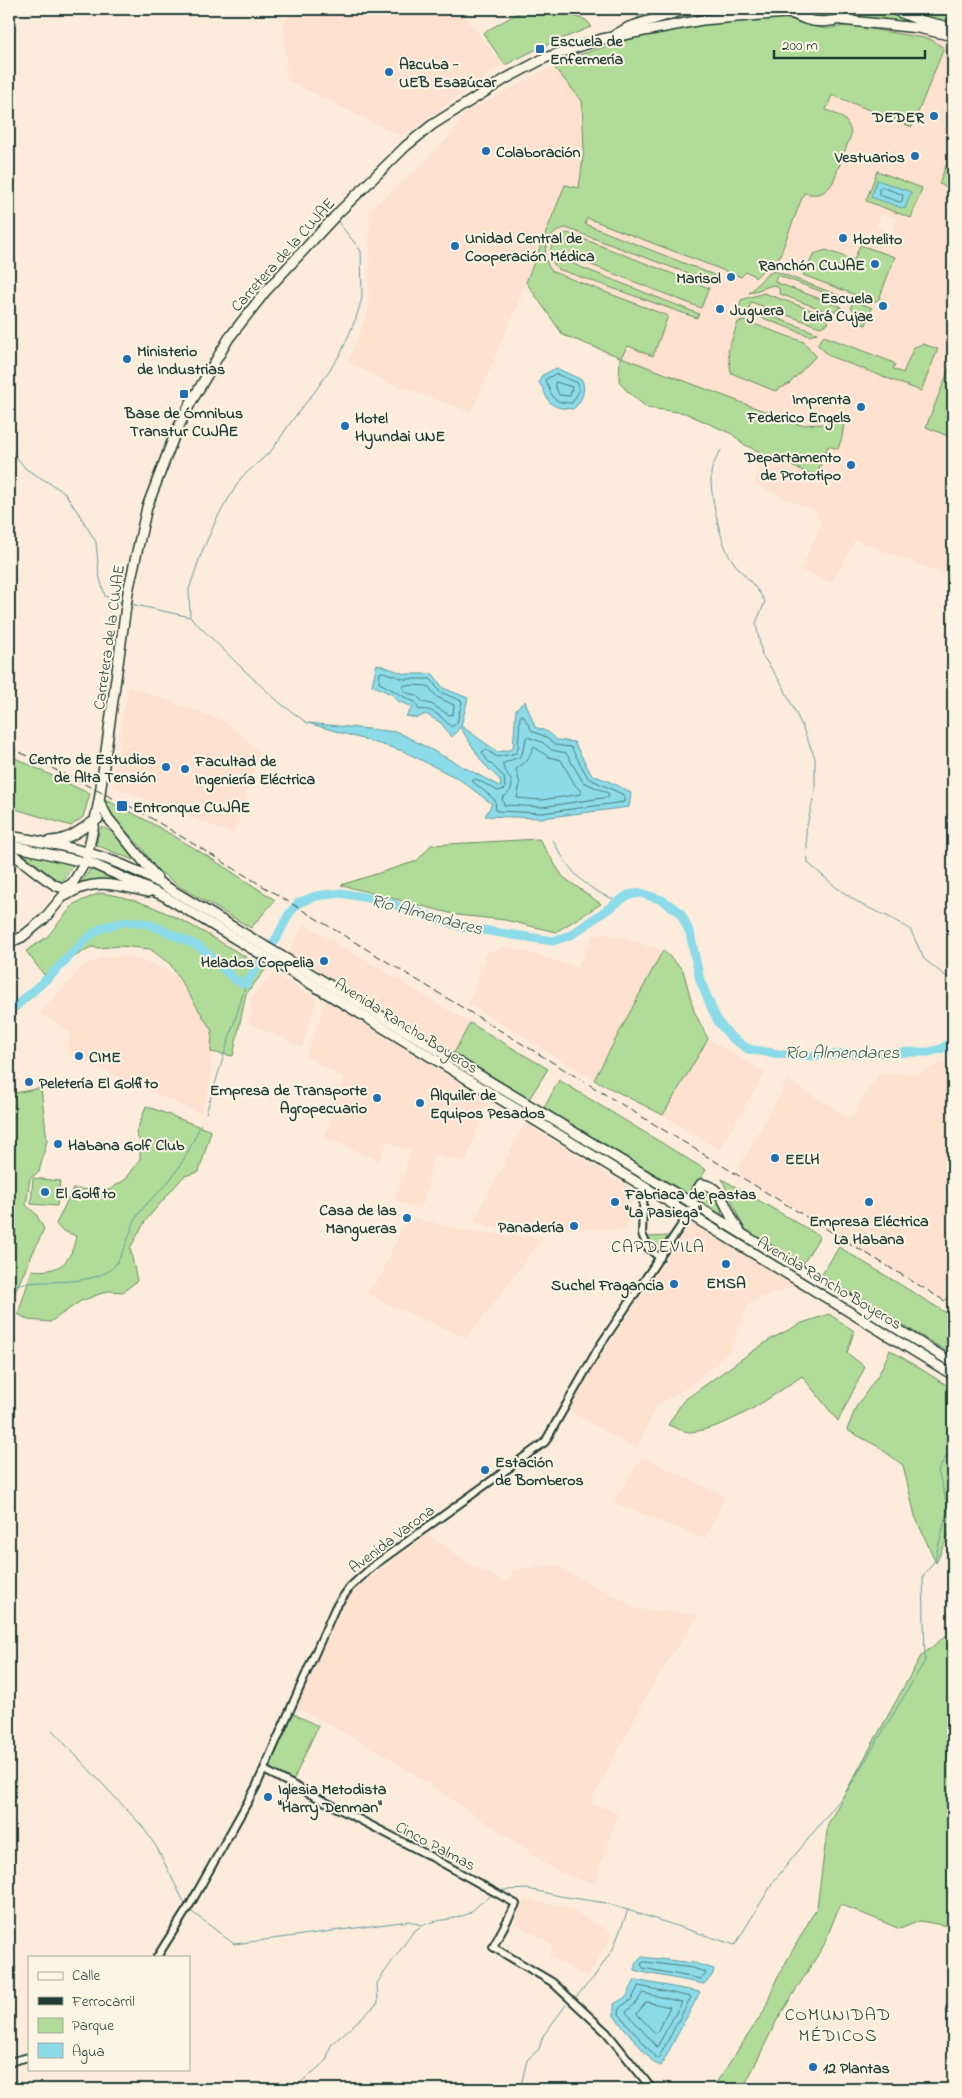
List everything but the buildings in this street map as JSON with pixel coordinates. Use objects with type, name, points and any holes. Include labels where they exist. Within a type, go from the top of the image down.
[{"type":"highway","name":"Carretera de la CUJAE","points":[[9,943],[29,932],[54,908],[86,861],[99,801],[125,607],[147,507],[175,434],[225,345],[264,292],[339,212],[406,146],[432,125],[507,78],[545,58],[605,38],[629,27],[687,9]]},
{"type":"highway","points":[[786,9],[805,19],[825,22],[841,20],[918,28],[953,36]]},
{"type":"highway","points":[[841,20],[855,9]]},
{"type":"highway","points":[[892,9],[919,20],[953,28]]},
{"type":"highway","points":[[674,13],[679,17],[702,20]]},
{"type":"highway","name":"Carretera de la CUJAE","points":[[605,38],[702,20],[786,13],[794,14]]},
{"type":"highway","points":[[99,801],[112,822],[149,870],[168,887]]},
{"type":"highway","points":[[27,839],[63,839],[73,836],[96,820],[104,818],[112,822]]},
{"type":"highway","name":"Avenida Rancho Boyeros","points":[[9,836],[89,852],[130,867],[168,887],[234,932],[688,1214],[953,1375]]},
{"type":"highway","name":"Avenida Rancho Boyeros","points":[[9,845],[86,861],[126,877],[234,932]]},
{"type":"highway","points":[[9,852],[28,863],[46,879],[62,888],[72,884]]},
{"type":"highway","points":[[46,879],[56,893],[54,908]]},
{"type":"highway","points":[[62,898],[88,886],[104,883],[164,896]]},
{"type":"highway","name":"Avenida Rancho Boyeros","points":[[294,969],[692,1203],[953,1363]]},
{"type":"highway","points":[[692,1203],[700,1184],[712,1186],[719,1192],[734,1223],[743,1235]]},
{"type":"street","points":[[644,1186],[642,1234],[648,1248],[660,1258]]},
{"type":"street","name":"Avenida Varona","points":[[158,1956],[240,1818],[264,1770],[335,1608],[350,1586],[373,1566],[545,1442],[599,1347],[660,1258],[688,1214],[692,1203]]},
{"type":"street","name":"Cinco Palmas","points":[[264,1770],[426,1854],[516,1904],[493,1947],[552,1982],[607,2033],[652,2089]]},
{"type":"street","points":[[9,2062],[28,2057]]},
{"type":"shaded area","name":"Azcuba - UEB Esazúcar","points":[[293,9],[459,9],[503,64],[402,137],[287,80],[284,23]]},
{"type":"shaded area","points":[[793,20],[827,29],[856,24],[953,40],[953,575],[946,575],[855,540],[832,583],[801,570],[821,525],[816,511],[755,485],[764,454],[743,444],[732,434],[685,413],[647,408],[625,389],[619,381],[620,357],[563,335],[527,282],[471,412],[388,382],[348,362],[368,312],[370,210],[419,167],[453,133],[464,113],[567,59],[622,41],[661,31]],"holes":[[[882,213],[897,219],[891,233],[876,227]]]},
{"type":"shaded area","name":"Facultad de Ingeniería Eléctrica","points":[[128,686],[226,722],[260,752],[233,834],[112,786]]},
{"type":"shaded area","points":[[304,924],[470,1023],[454,1053],[288,953]]},
{"type":"shaded area","points":[[607,934],[663,950],[594,1080],[469,1004],[487,953],[506,946],[577,967],[594,935]]},
{"type":"shaded area","points":[[128,956],[165,969],[179,977],[186,992],[212,1031],[211,1078],[201,1114],[67,1053],[71,1032],[40,1014],[83,966],[102,958]]},
{"type":"shaded area","points":[[273,973],[317,999],[302,1047],[248,1023],[253,996]]},
{"type":"shaded area","points":[[326,1001],[488,1101],[465,1162],[434,1156],[421,1210],[395,1200],[411,1151],[386,1141],[379,1161],[325,1137],[344,1078],[306,1057]]},
{"type":"shaded area","points":[[708,1039],[765,1072],[719,1150],[663,1115]]},
{"type":"shaded area","name":"Empresa Eléctrica La Habana","points":[[953,1057],[953,1306],[740,1175],[739,1167],[788,1080],[850,1119],[879,1073],[917,1075]]},
{"type":"shaded area","points":[[525,1123],[633,1190],[626,1230],[495,1227],[473,1222]]},
{"type":"shaded area","points":[[407,1216],[467,1232],[543,1238],[467,1338],[381,1301],[366,1292],[379,1280]]},
{"type":"shaded area","points":[[690,1223],[797,1285],[749,1302],[731,1349],[691,1385],[656,1406],[636,1449],[566,1409]]},
{"type":"shaded area","points":[[642,1457],[725,1496],[705,1539],[613,1502]]},
{"type":"shaded area","points":[[427,1535],[475,1567],[507,1582],[514,1569],[558,1566],[637,1609],[698,1615],[650,1689],[590,1803],[617,1813],[595,1884],[554,1870],[526,1849],[379,1751],[297,1708],[308,1679],[350,1593]]},
{"type":"shaded area","points":[[524,1900],[566,1907],[612,1933],[588,1978],[549,1956],[553,1945],[515,1923]]},
{"type":"green space","points":[[525,9],[552,9],[586,20],[591,27],[539,48],[505,65],[483,33]]},
{"type":"green space","points":[[640,9],[665,9],[652,16],[637,18]]},
{"type":"green space","points":[[699,9],[779,10],[712,17],[678,14]]},
{"type":"green space","points":[[792,9],[851,9],[831,19],[805,16]]},
{"type":"green space","points":[[861,9],[886,9],[900,16],[953,30],[855,17]]},
{"type":"green space","points":[[903,9],[953,9],[953,24],[920,16]]},
{"type":"green space","points":[[783,17],[827,29],[856,24],[858,27],[930,39],[944,48],[912,127],[832,95],[826,110],[846,121],[851,135],[830,186],[821,193],[804,193],[777,263],[764,269],[755,278],[752,274],[746,272],[741,277],[587,218],[585,224],[714,275],[711,282],[566,228],[553,234],[546,246],[545,253],[548,266],[553,272],[668,316],[653,356],[628,346],[621,357],[801,425],[844,423],[838,449],[828,446],[817,474],[810,474],[764,454],[743,444],[732,434],[685,413],[647,408],[625,389],[619,381],[620,357],[563,335],[526,282],[565,185],[579,188],[584,150],[582,101],[554,67],[567,59],[622,41],[661,31],[695,24]]},
{"type":"green space","points":[[953,146],[953,189],[939,184]]},
{"type":"green space","points":[[877,171],[922,188],[911,218],[866,201]]},
{"type":"green space","points":[[568,233],[709,288],[701,308],[566,255],[563,260],[699,314],[697,318],[558,269],[551,258],[551,248],[557,238]]},
{"type":"green space","points":[[860,245],[895,257],[879,299],[874,302],[803,275],[814,254],[826,250],[854,260]]},
{"type":"green space","points":[[775,271],[872,308],[866,325],[859,323],[857,315],[851,308],[852,303],[777,275],[775,282],[842,307],[831,313],[780,294],[779,288],[773,285],[749,293],[764,277]]},
{"type":"green space","points":[[764,293],[825,315],[829,323],[820,327],[751,302],[749,308],[817,333],[810,336],[739,309],[741,300]]},
{"type":"green space","points":[[745,321],[804,342],[816,356],[789,384],[775,391],[731,373],[728,351],[738,322]]},
{"type":"green space","points":[[824,336],[892,362],[895,364],[893,369],[903,373],[914,347],[923,344],[938,349],[921,391],[829,356],[817,344]]},
{"type":"green space","points":[[953,359],[953,438],[926,427]]},
{"type":"green space","points":[[9,755],[90,794],[83,817],[71,826],[9,807]]},
{"type":"green space","points":[[106,800],[171,834],[275,900],[251,928],[182,888],[156,869],[142,848],[108,812]]},
{"type":"green space","points":[[102,827],[112,832],[135,858],[133,860],[96,845],[99,831]]},
{"type":"green space","points":[[539,839],[563,877],[601,904],[556,932],[505,920],[457,915],[341,885],[417,861],[431,845]]},
{"type":"green space","points":[[20,851],[74,863],[61,884]]},
{"type":"green space","points":[[92,867],[141,888],[79,886]]},
{"type":"green space","points":[[100,893],[143,903],[165,912],[186,922],[266,969],[246,994],[233,1056],[211,1052],[212,1031],[170,964],[150,949],[119,946],[91,947],[44,975],[26,951],[47,937],[74,904]]},
{"type":"green space","points":[[663,950],[683,970],[694,1011],[708,1039],[663,1115],[594,1080]]},
{"type":"green space","points":[[470,1023],[548,1069],[529,1099],[454,1053]]},
{"type":"green space","points":[[559,1080],[706,1170],[689,1195],[544,1108]]},
{"type":"green space","points":[[41,1088],[47,1140],[39,1172],[30,1178],[26,1205],[36,1214],[44,1229],[9,1305],[9,1094]]},
{"type":"green space","points":[[146,1106],[211,1131],[199,1172],[184,1176],[146,1220],[130,1248],[137,1281],[123,1292],[108,1291],[81,1301],[50,1322],[28,1320],[18,1314],[32,1270],[41,1271],[56,1268],[67,1259],[74,1245],[76,1236],[61,1230],[56,1224],[73,1189],[109,1190],[126,1179],[140,1159],[140,1142],[136,1133]]},
{"type":"green space","name":"El Golfito","points":[[33,1178],[60,1181],[57,1206],[31,1204]]},
{"type":"green space","points":[[722,1179],[820,1236],[803,1264],[745,1231]]},
{"type":"green space","points":[[710,1192],[720,1201],[721,1215],[702,1205],[703,1197]]},
{"type":"green space","points":[[670,1236],[660,1252],[648,1237]]},
{"type":"green space","points":[[839,1247],[953,1317],[953,1355],[821,1276]]},
{"type":"green space","points":[[829,1314],[854,1331],[847,1353],[865,1367],[838,1421],[802,1376],[749,1411],[719,1425],[690,1432],[668,1425],[683,1401],[743,1358],[771,1339],[802,1323]]},
{"type":"green space","points":[[890,1350],[953,1389],[953,1526],[936,1563],[915,1516],[903,1465],[877,1446],[847,1430],[856,1407],[879,1374]]},
{"type":"green space","points":[[953,1630],[953,1927],[920,1921],[900,1929],[840,1904],[824,1945],[777,2020],[743,2089],[712,2089],[764,2011],[777,1978],[817,1907],[828,1824],[921,1656]]},
{"type":"green space","points":[[292,1713],[318,1726],[292,1783],[271,1771],[269,1766]]},
{"type":"water","points":[[877,180],[911,192],[905,209],[871,197]]},
{"type":"water","points":[[556,368],[582,380],[584,388],[582,396],[579,403],[573,409],[558,407],[549,402],[539,383],[541,376]]},
{"type":"water","points":[[377,664],[405,674],[433,674],[443,688],[468,698],[461,726],[498,752],[513,749],[516,709],[525,701],[535,727],[548,732],[557,740],[574,742],[591,774],[631,793],[629,807],[542,818],[485,816],[492,804],[459,779],[403,751],[308,723],[398,732],[501,787],[500,780],[483,763],[460,727],[452,737],[441,723],[426,714],[417,718],[406,716],[413,707],[397,701],[393,695],[372,685]]},
{"type":"water","points":[[642,1957],[694,1963],[714,1969],[712,1976],[704,1984],[635,1970],[635,1964]]},
{"type":"water","points":[[635,1980],[700,1992],[661,2066],[654,2063],[614,2016],[614,2004],[627,1996]]},
{"type":"waterway","points":[[190,616],[189,589],[201,554],[217,518],[241,478],[272,450],[316,390],[341,353],[356,318],[362,298],[361,251],[338,222]]},
{"type":"waterway","points":[[9,448],[26,469],[64,492],[96,542],[99,575],[105,596],[122,603]]},
{"type":"waterway","points":[[721,450],[714,462],[711,483],[716,517],[726,550],[765,602],[756,623],[762,655],[782,684],[815,758],[815,791],[806,830],[808,863],[837,888],[862,905],[910,929],[924,959],[953,982]]},
{"type":"waterway","points":[[131,604],[190,617],[280,703],[307,723]]},
{"type":"waterway","points":[[553,840],[565,861],[579,878],[597,891],[619,901]]},
{"type":"waterway","name":"Río Almendares","points":[[9,1012],[51,975],[86,939],[101,928],[128,921],[149,924],[200,947],[235,980],[246,984],[276,939],[289,914],[298,903],[316,896],[341,893],[384,901],[462,927],[553,941],[571,935],[628,895],[641,893],[662,900],[680,912],[690,933],[700,980],[712,1009],[719,1023],[731,1037],[748,1049],[778,1054],[817,1056],[929,1052],[941,1049],[953,1041]]},
{"type":"waterway","points":[[206,1113],[246,984]]},
{"type":"waterway","points":[[9,1286],[96,1277],[113,1268],[121,1255],[136,1218],[179,1168],[201,1124]]},
{"type":"waterway","points":[[499,1892],[528,1889],[606,1903],[735,1945],[774,1881],[847,1791],[925,1661],[923,1577],[935,1560],[948,1507],[938,1471],[953,1444]]},
{"type":"waterway","points":[[52,1730],[142,1826],[157,1848],[185,1904]]},
{"type":"waterway","points":[[293,2089],[326,2061],[331,2045],[378,2003],[377,1983],[413,1932],[425,1924],[465,1915],[493,1895]]},
{"type":"waterway","points":[[575,1998],[594,1977],[613,1949],[628,1910]]},
{"type":"waterway","points":[[192,1912],[234,1944],[409,1921],[421,1925]]},
{"type":"waterway","points":[[518,2089],[527,2060],[539,2049],[543,2036],[566,2005]]},
{"type":"railway","points":[[9,747],[141,812],[953,1306]]},
{"type":"place","name":"Escuela de Enfermería","points":[[540,49]]},
{"type":"place","name":"Azcuba - UEB Esazúcar","points":[[389,72]]},
{"type":"place","name":"DEDER","points":[[934,116]]},
{"type":"place","name":"Colaboración","points":[[486,151]]},
{"type":"place","name":"Vestuarios","points":[[915,156]]},
{"type":"place","name":"Hotelito","points":[[843,238]]},
{"type":"place","name":"Unidad Central de Cooperación Médica","points":[[455,246]]},
{"type":"place","name":"Ranchón CUJAE","points":[[875,264]]},
{"type":"place","name":"Marisol","points":[[731,277]]},
{"type":"place","name":"Escuela Leirá Cujae","points":[[883,306]]},
{"type":"place","name":"Juguera","points":[[720,309]]},
{"type":"place","name":"Ministerio de Industrias","points":[[127,359]]},
{"type":"place","name":"Base de Ómnibus Transtur CUJAE","points":[[184,394]]},
{"type":"place","name":"Imprenta Federico Engels","points":[[861,407]]},
{"type":"place","name":"Hotel Hyundai UNE","points":[[345,426]]},
{"type":"place","name":"Departamento de Prototipo","points":[[851,465]]},
{"type":"place","name":"Centro de Estudios de Alta Tensión","points":[[166,767]]},
{"type":"place","name":"Facultad de Ingeniería Eléctrica","points":[[185,769]]},
{"type":"place","name":"Entronque CUJAE","points":[[122,806]]},
{"type":"place","name":"Helados Coppelia","points":[[324,961]]},
{"type":"place","name":"CIME","points":[[79,1056]]},
{"type":"place","name":"Peletería El Golfito","points":[[29,1082]]},
{"type":"place","name":"Empresa de Transporte Agropecuario","points":[[377,1098]]},
{"type":"place","name":"Alquiler de Equipos Pesados","points":[[420,1103]]},
{"type":"place","name":"Habana Golf Club","points":[[58,1144]]},
{"type":"place","name":"EELH","points":[[775,1158]]},
{"type":"place","name":"El Golfito","points":[[45,1192]]},
{"type":"place","name":"Fabriaca de pastas \"La Pasiega\"","points":[[615,1202]]},
{"type":"place","name":"Empresa Eléctrica La Habana","points":[[869,1202]]},
{"type":"place","name":"Casa de las Mangueras","points":[[407,1218]]},
{"type":"place","name":"Panadería","points":[[574,1226]]},
{"type":"place","name":"EMSA","points":[[726,1264]]},
{"type":"place","name":"Suchel Fragancia","points":[[674,1284]]},
{"type":"place","name":"Estación de Bomberos","points":[[485,1470]]},
{"type":"place","name":"Iglesia Metodista \"Harry Denman\"","points":[[268,1797]]},
{"type":"place","name":"12 Plantas","points":[[813,2067]]},
{"type":"district","name":"CAPDEVILA","points":[[658,1246]]},
{"type":"district","name":"COMUNIDAD MÉDICOS","points":[[838,2024]]}]
